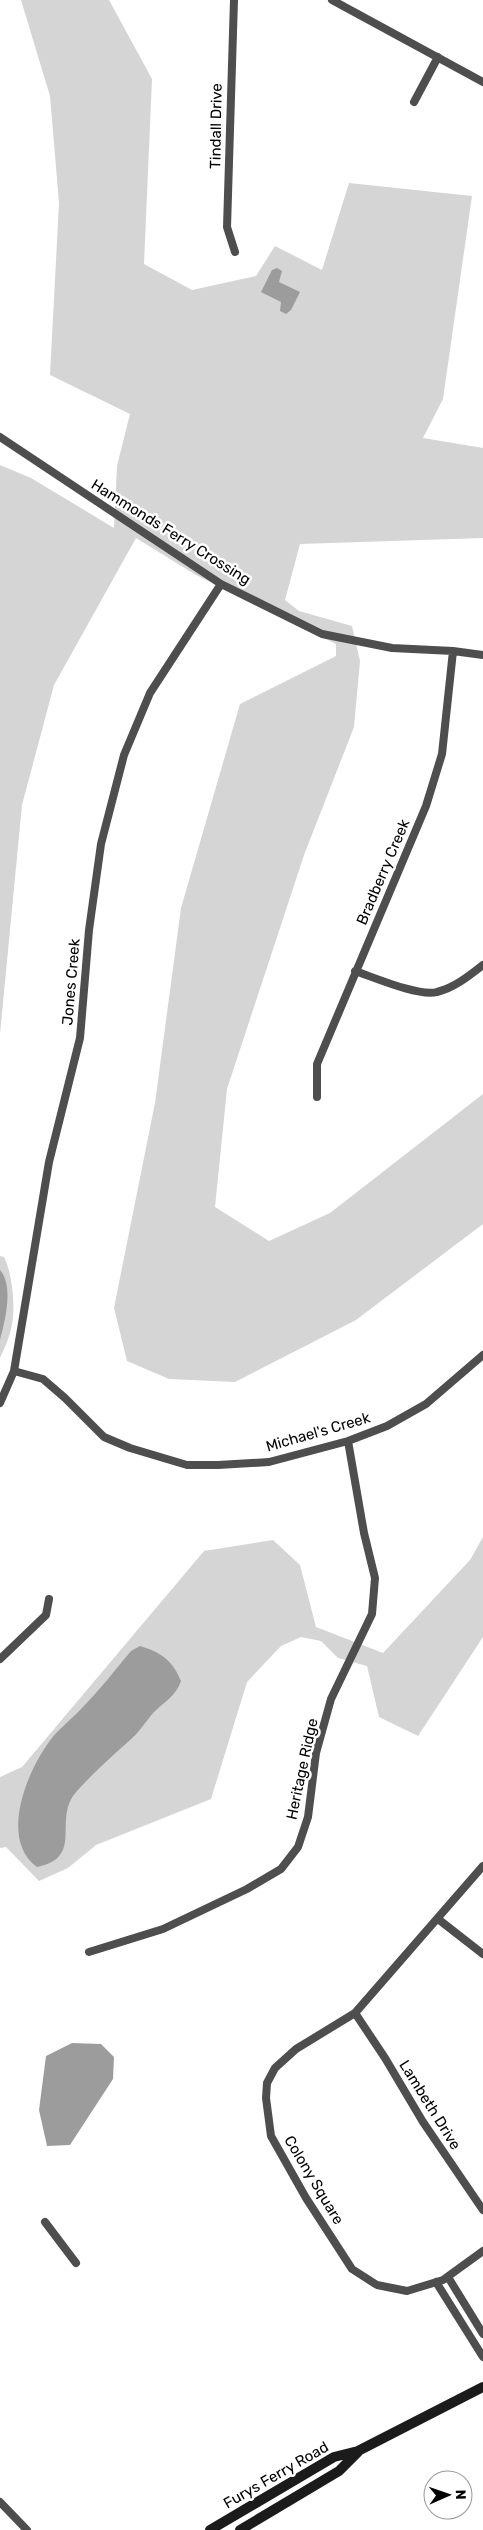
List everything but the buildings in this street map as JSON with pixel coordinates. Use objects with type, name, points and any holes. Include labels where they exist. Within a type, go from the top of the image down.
[{"type":"main road","name":"Furys Ferry Road","points":[[210,2530],[334,2457],[358,2451],[483,2387]]},
{"type":"main road","name":"Furys Ferry Road","points":[[240,2530],[339,2471],[358,2451]]},
{"type":"street","name":"Tindall Drive","points":[[234,0],[227,227],[235,252]]},
{"type":"street","points":[[332,0],[483,82]]},
{"type":"street","points":[[414,102],[438,57]]},
{"type":"street","name":"Hammonds Ferry Crossing","points":[[0,436],[222,584],[322,634],[392,648],[453,651],[483,655]]},
{"type":"street","name":"Jones Creek","points":[[0,1403],[14,1371],[49,1162],[80,1038],[89,930],[101,844],[124,755],[150,694],[222,584]]},
{"type":"street","name":"Bradberry Creek","points":[[317,1097],[317,1064],[426,806],[442,754],[453,651]]},
{"type":"street","points":[[355,971],[404,988],[435,993],[464,981],[483,966]]},
{"type":"street","name":"Michael's Creek","points":[[14,1371],[43,1379],[66,1398],[104,1437],[130,1448],[188,1465],[269,1462],[348,1441],[387,1426],[426,1404],[483,1355]]},
{"type":"street","name":"Heritage Ridge","points":[[89,1952],[163,1929],[248,1889],[281,1869],[298,1847],[308,1817],[316,1753],[331,1700],[372,1614],[375,1578],[364,1533],[348,1441]]},
{"type":"street","points":[[0,1659],[46,1616],[49,1599]]},
{"type":"street","name":"Colony Square","points":[[483,1866],[355,2014],[296,2049],[274,2068],[267,2083],[266,2098],[271,2136],[306,2198],[352,2269],[377,2285],[407,2291],[448,2277],[483,2251]]},
{"type":"street","points":[[438,1919],[483,1954]]},
{"type":"street","name":"Lambeth Drive","points":[[355,2014],[385,2058],[422,2122],[483,2210]]},
{"type":"street","points":[[45,2222],[76,2263]]},
{"type":"street","points":[[448,2277],[483,2334]]},
{"type":"street","points":[[436,2282],[483,2357]]},
{"type":"street","points":[[0,2502],[27,2530]]},
{"type":"shaded area","points":[[21,0],[109,0],[152,79],[144,264],[192,290],[256,276],[275,246],[322,270],[349,183],[472,196],[443,399],[423,438],[483,448],[483,538],[300,544],[285,600],[299,611],[352,626],[360,661],[354,727],[304,855],[227,1089],[215,1207],[269,1241],[330,1213],[483,1094],[483,1224],[356,1320],[235,1382],[169,1379],[127,1361],[114,1308],[155,1103],[181,908],[240,704],[336,656],[336,644],[196,575],[136,538],[54,685],[22,805],[0,1034],[0,465],[31,478],[114,528],[117,466],[130,414],[50,375],[59,203],[50,96]]},
{"type":"shaded area","points":[[277,268],[282,271],[279,282],[300,292],[291,310],[286,314],[280,311],[281,302],[261,292],[272,270]]},
{"type":"shaded area","points":[[0,1256],[4,1257],[10,1273],[13,1321],[0,1358]]},
{"type":"shaded area","points":[[0,1270],[7,1285],[7,1304],[0,1340]]},
{"type":"shaded area","points":[[483,1537],[483,1637],[418,1736],[379,1717],[367,1666],[338,1658],[321,1641],[301,1637],[281,1646],[247,1682],[211,1799],[96,1845],[68,1868],[39,1881],[6,1847],[0,1848],[0,1777],[22,1767],[204,1551],[273,1540],[300,1565],[316,1627],[383,1653],[470,1560]]},
{"type":"shaded area","points":[[140,1646],[160,1654],[170,1663],[181,1681],[179,1686],[173,1695],[154,1712],[136,1734],[77,1791],[70,1802],[67,1813],[66,1836],[60,1855],[52,1862],[37,1867],[26,1855],[20,1841],[18,1824],[20,1807],[32,1772],[52,1738],[94,1695],[131,1651]]},
{"type":"shaded area","points":[[72,2043],[101,2044],[114,2057],[113,2079],[70,2145],[47,2146],[39,2110],[46,2056]]}]
